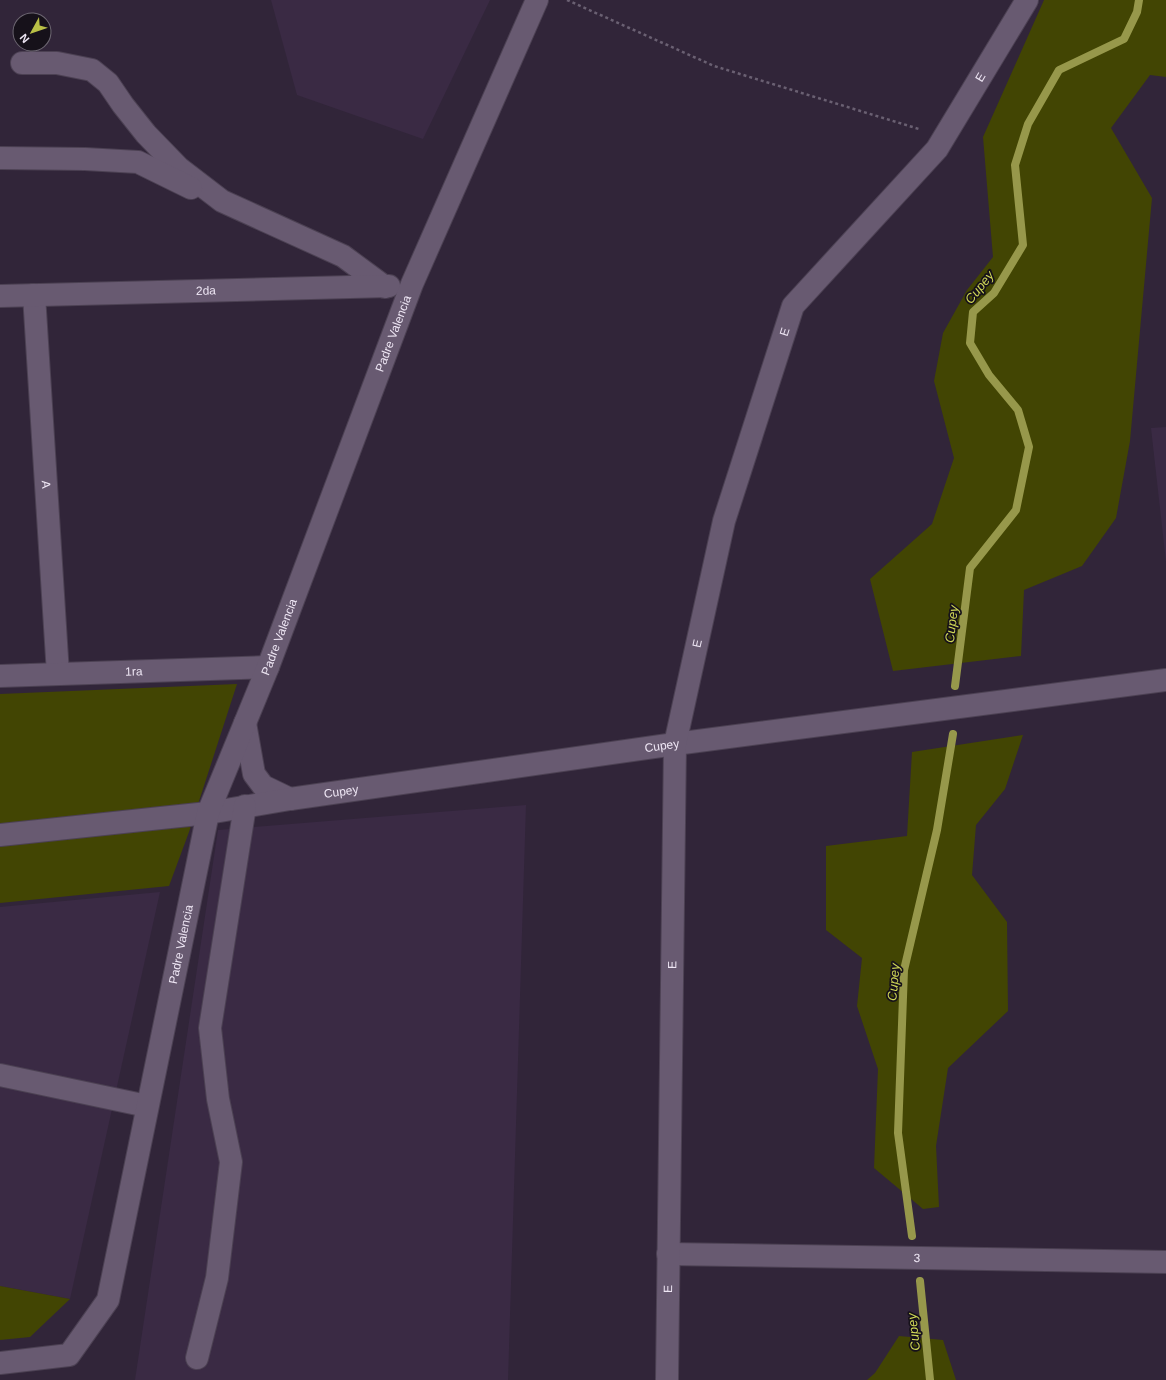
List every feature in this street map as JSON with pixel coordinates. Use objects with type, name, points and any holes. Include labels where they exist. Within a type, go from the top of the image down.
[{"type":"street","name":"Padre Valencia","points":[[0,1363],[69,1355],[108,1300],[208,814],[268,667],[412,284],[537,0]]},
{"type":"street","name":"E","points":[[668,1380],[668,1254],[675,744],[724,521],[793,306],[941,143],[1027,0]]},
{"type":"street","points":[[22,63],[57,63],[92,70],[108,83],[146,134],[179,168],[222,201]]},
{"type":"street","points":[[0,158],[85,159],[138,162],[184,185],[343,256],[385,287]]},
{"type":"street","name":"2da","points":[[0,296],[385,287],[412,284]]},
{"type":"street","name":"A","points":[[34,295],[58,674]]},
{"type":"street","name":"1ra","points":[[0,676],[268,667]]},
{"type":"street","name":"Cupey","points":[[0,835],[208,814],[245,806],[675,744],[1166,680]]},
{"type":"street","points":[[245,723],[254,774],[263,786],[290,800]]},
{"type":"street","points":[[197,1358],[217,1278],[231,1162],[218,1099],[210,1028],[245,806]]},
{"type":"street","points":[[0,1075],[147,1106]]},
{"type":"street","name":"3","points":[[668,1254],[1166,1262]]},
{"type":"path","points":[[567,0],[714,66],[941,143]]},
{"type":"shaded area","points":[[271,0],[490,0],[423,139],[297,95]]},
{"type":"shaded area","points":[[1044,0],[1166,0],[1166,77],[1150,75],[1111,128],[1152,198],[1130,441],[1116,518],[1082,566],[1024,590],[1021,656],[893,671],[870,579],[932,524],[954,458],[934,381],[943,333],[967,290],[993,257],[983,137]]},
{"type":"shaded area","points":[[1166,427],[1166,562],[1151,428]]},
{"type":"shaded area","points":[[237,684],[189,832],[169,886],[0,903],[0,694]]},
{"type":"shaded area","points":[[1023,735],[1005,789],[976,825],[972,875],[1007,922],[1008,1011],[948,1068],[936,1146],[939,1207],[923,1209],[874,1168],[878,1069],[857,1006],[862,958],[826,930],[826,846],[907,836],[912,752]]},
{"type":"shaded area","points":[[526,805],[508,1380],[135,1380],[218,830]]},
{"type":"shaded area","points":[[160,892],[70,1299],[0,1286],[0,907]]},
{"type":"shaded area","points":[[0,1286],[70,1299],[30,1337],[0,1340]]},
{"type":"shaded area","points":[[899,1336],[943,1340],[956,1380],[867,1380],[875,1373]]},
{"type":"waterway","name":"Cupey","points":[[955,686],[970,568],[1016,510],[1029,447],[1018,410],[989,375],[970,343],[973,312],[994,293],[1023,245],[1015,165],[1028,124],[1059,70],[1124,39],[1137,12],[1139,0]]},
{"type":"waterway","name":"Cupey","points":[[912,1236],[898,1133],[904,970],[937,830],[953,734]]},
{"type":"waterway","name":"Cupey","points":[[920,1281],[930,1380]]}]
